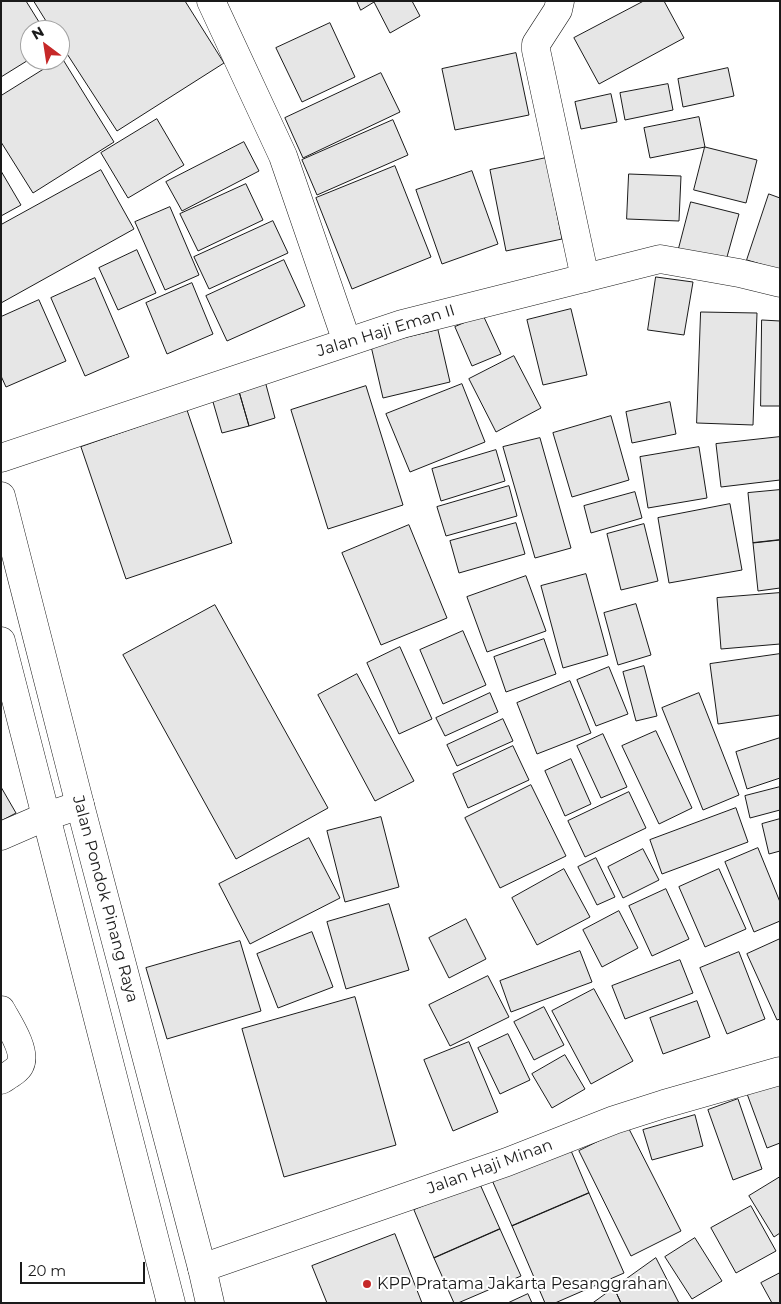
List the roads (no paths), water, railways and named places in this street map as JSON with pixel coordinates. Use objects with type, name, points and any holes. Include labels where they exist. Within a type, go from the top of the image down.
[{"type":"street","points":[[211,1],[283,156],[347,342]]},
{"type":"street","points":[[560,1],[558,10],[536,44],[536,50],[586,278]]},
{"type":"street","name":"Jalan Haji Eman II","points":[[1,458],[402,324],[660,259],[739,273],[780,283]]},
{"type":"street","name":"Jalan Pondok Pinang Raya","points":[[1,496],[210,1303]]},
{"type":"street","points":[[1,641],[171,1303]]},
{"type":"street","points":[[1,836],[47,816],[80,805]]},
{"type":"street","points":[[1,1010],[22,1052],[20,1065],[1,1080]]},
{"type":"street","name":"Jalan Haji Minan","points":[[202,1268],[498,1166],[664,1104],[780,1071]]},
{"type":"place","name":"KPP Pratama Jakarta Pesanggrahan","points":[[367,1284]]}]
